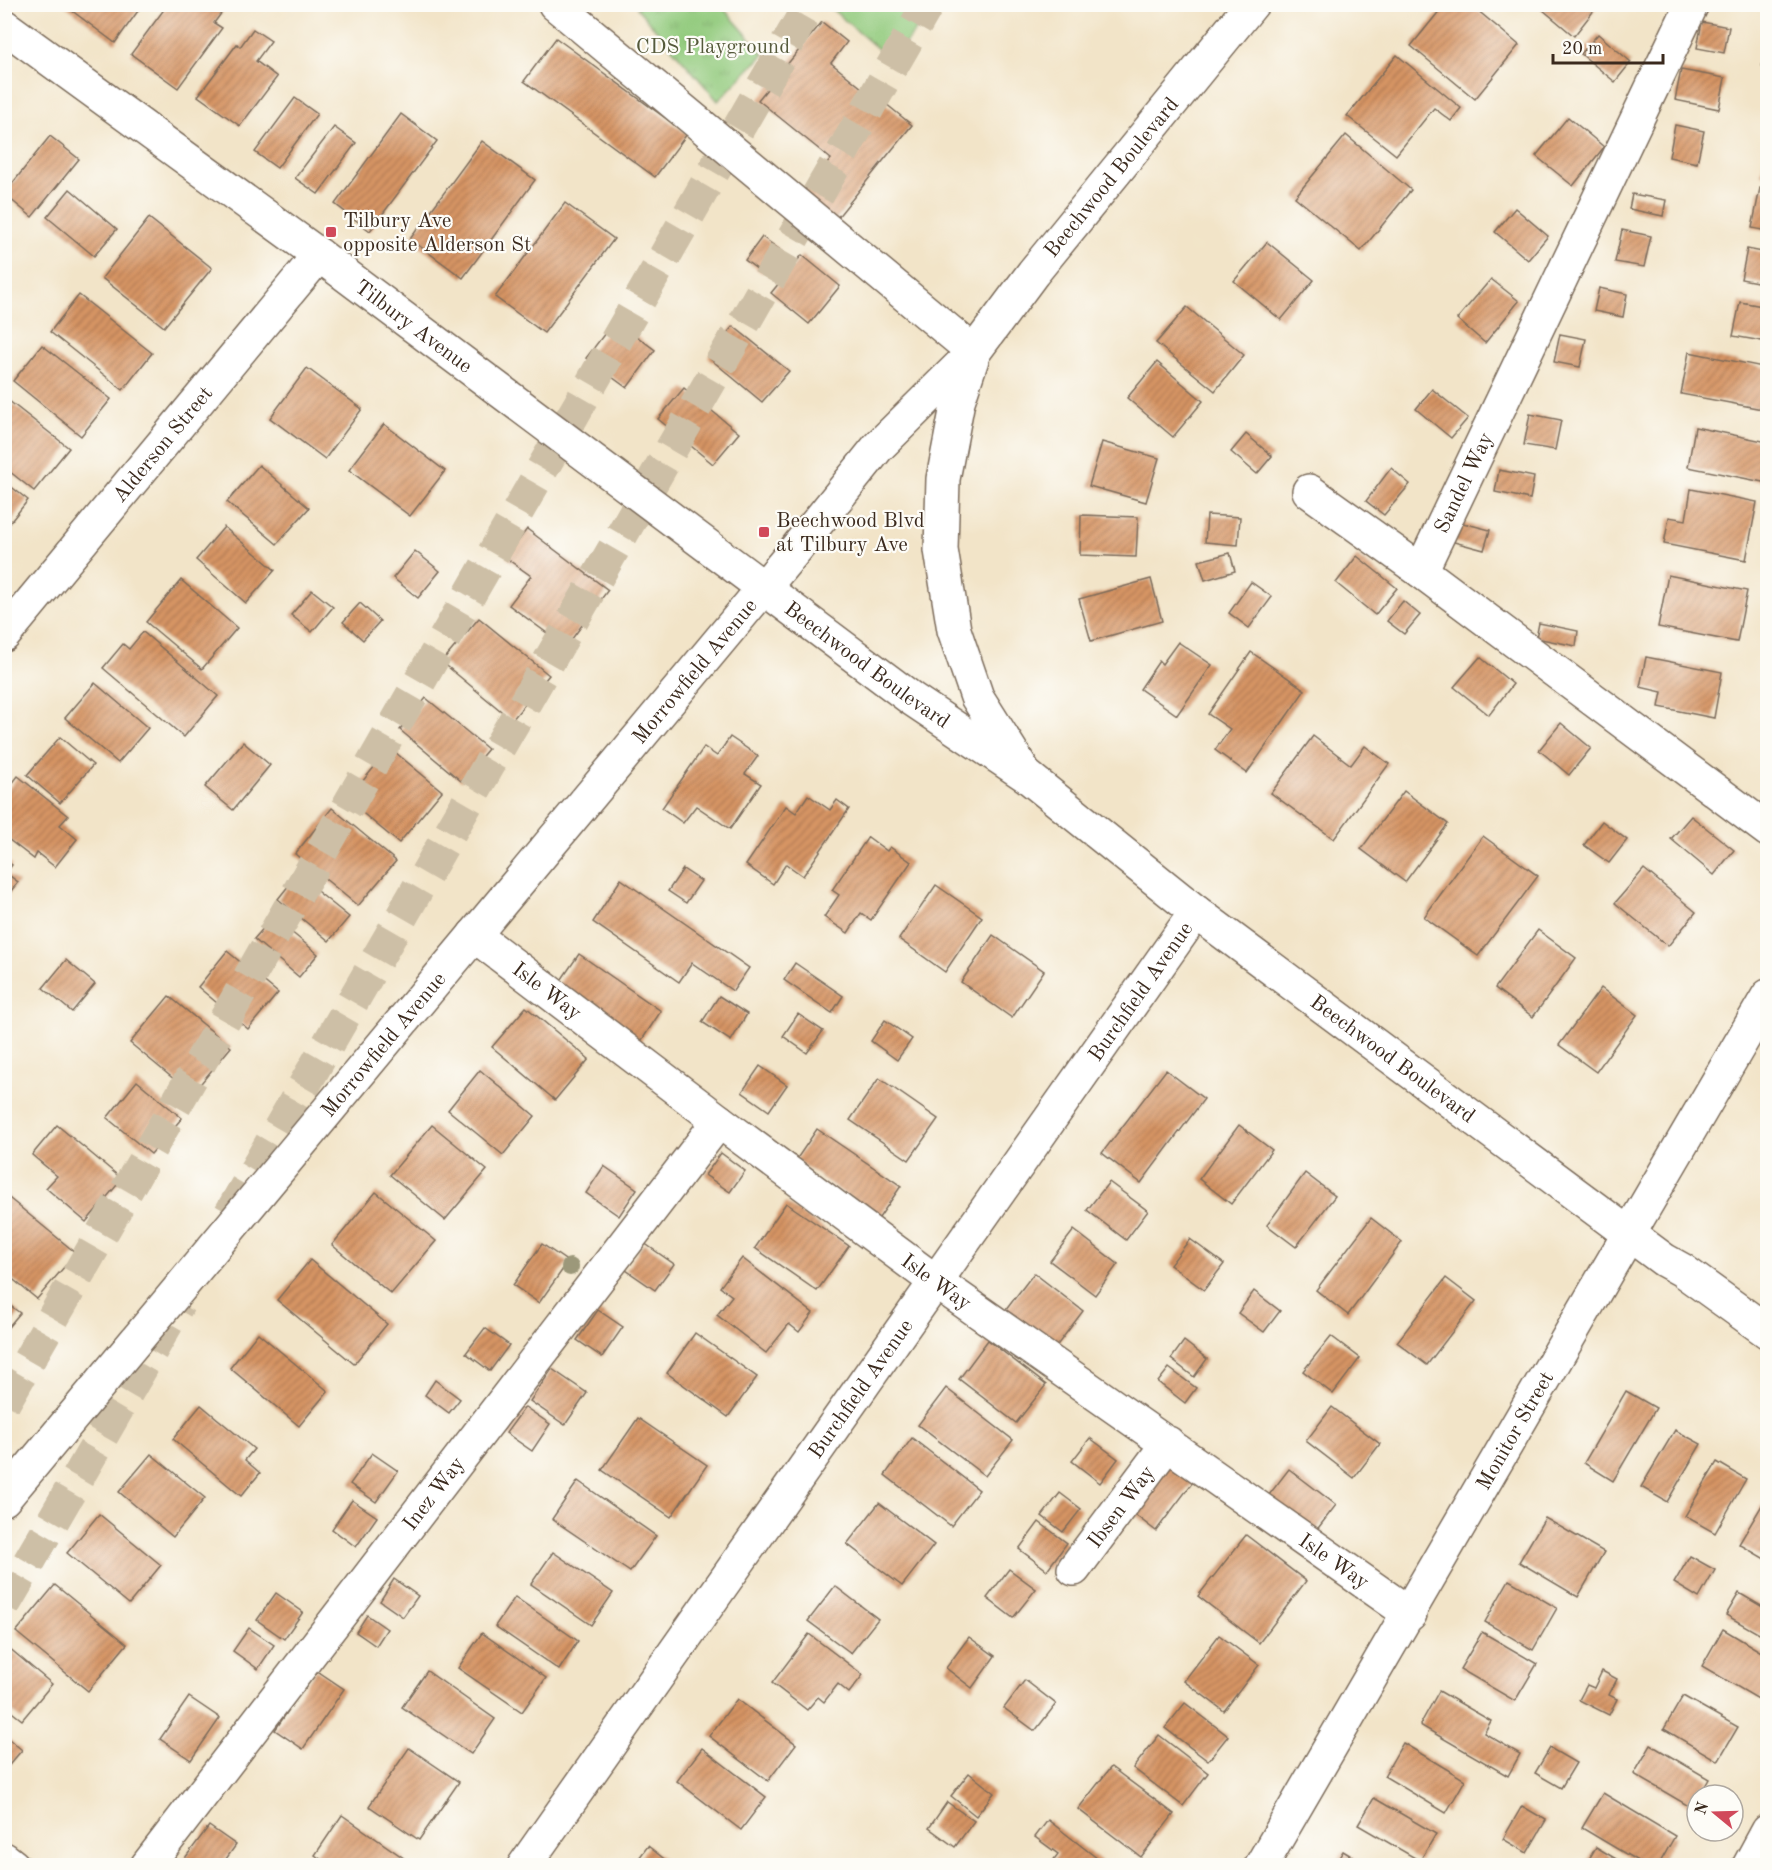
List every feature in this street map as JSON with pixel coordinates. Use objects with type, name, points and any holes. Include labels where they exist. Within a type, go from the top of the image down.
[{"type":"street","points":[[555,4],[974,352]]},
{"type":"street","name":"Beechwood Boulevard","points":[[1252,4],[1033,273],[974,352],[878,447],[764,588],[912,699],[1027,776],[1196,912],[1628,1233],[1767,1332]]},
{"type":"street","name":"Sandel Way","points":[[1421,571],[1692,4]]},
{"type":"street","name":"Tilbury Avenue","points":[[4,26],[319,255],[764,588]]},
{"type":"street","name":"Alderson Street","points":[[4,635],[319,255]]},
{"type":"street","name":"Beechwood Boulevard","points":[[974,352],[958,401],[943,479],[941,550],[954,630],[978,697],[1027,776]]},
{"type":"street","points":[[1310,491],[1421,571],[1767,830]]},
{"type":"street","name":"Morrowfield Avenue","points":[[4,1499],[764,588]]},
{"type":"street","name":"Burchfield Avenue","points":[[524,1866],[1196,912]]},
{"type":"street","name":"Isle Way","points":[[474,935],[935,1281],[1410,1614]]},
{"type":"street","name":"Monitor Street","points":[[1261,1866],[1410,1614],[1628,1233],[1767,996]]},
{"type":"street","name":"Inez Way","points":[[147,1866],[719,1121]]},
{"type":"street","name":"Ibsen Way","points":[[1074,1569],[1168,1443]]},
{"type":"street","points":[[1749,1866],[1767,1831]]},
{"type":"street","points":[[4,1859],[13,1866]]},
{"type":"green space","name":"CDS Playground","points":[[640,4],[727,5],[724,9],[764,54],[718,101],[637,8]]},
{"type":"green space","points":[[827,4],[938,4],[891,60],[827,5]]},
{"type":"building","points":[[63,4],[143,4],[115,43]]},
{"type":"building","points":[[168,4],[228,4],[214,23],[222,28],[178,88],[131,54]]},
{"type":"building","points":[[1445,4],[1470,4],[1519,45],[1475,99],[1411,46]]},
{"type":"building","points":[[1536,4],[1599,4],[1574,36]]},
{"type":"building","points":[[822,22],[847,42],[831,63],[912,125],[833,223],[800,196],[831,159],[758,100]]},
{"type":"building","points":[[1702,22],[1729,27],[1724,53],[1697,48]]},
{"type":"building","points":[[253,29],[271,41],[256,61],[277,77],[240,126],[198,96],[237,44],[240,47]]},
{"type":"building","points":[[1598,34],[1631,62],[1615,82],[1581,54]]},
{"type":"building","points":[[556,38],[687,134],[655,177],[524,81]]},
{"type":"building","points":[[1766,44],[1768,44],[1768,67],[1762,66]]},
{"type":"building","points":[[1397,55],[1461,108],[1451,121],[1434,108],[1396,155],[1347,116]]},
{"type":"building","points":[[1681,70],[1725,78],[1719,109],[1675,100]]},
{"type":"building","points":[[295,98],[317,114],[277,168],[255,152]]},
{"type":"building","points":[[401,114],[437,141],[370,231],[335,204]]},
{"type":"building","points":[[1568,117],[1604,147],[1573,186],[1536,156]]},
{"type":"building","points":[[1675,125],[1704,131],[1697,163],[1669,157]]},
{"type":"building","points":[[334,127],[356,143],[318,194],[295,178]]},
{"type":"building","points":[[1346,135],[1411,190],[1361,251],[1295,197]]},
{"type":"building","points":[[50,136],[79,159],[32,217],[4,194]]},
{"type":"building","points":[[482,141],[535,180],[463,278],[410,239]]},
{"type":"building","points":[[1766,149],[1768,149],[1768,175],[1761,174]]},
{"type":"building","points":[[1760,188],[1768,189],[1768,231],[1752,228]]},
{"type":"building","points":[[70,189],[117,229],[94,256],[47,217]]},
{"type":"building","points":[[1632,194],[1666,200],[1663,216],[1629,209]]},
{"type":"building","points":[[565,203],[614,239],[544,333],[495,297]]},
{"type":"building","points":[[1515,208],[1548,236],[1528,260],[1495,232]]},
{"type":"building","points":[[149,218],[212,268],[164,327],[102,278]]},
{"type":"building","points":[[1622,230],[1651,236],[1644,267],[1615,262]]},
{"type":"building","points":[[762,237],[779,249],[762,273],[745,260]]},
{"type":"building","points":[[1267,242],[1314,280],[1281,320],[1234,281]]},
{"type":"building","points":[[1747,249],[1768,253],[1768,284],[1741,279]]},
{"type":"building","points":[[802,255],[840,286],[809,324],[771,293]]},
{"type":"building","points":[[1491,279],[1519,301],[1485,343],[1457,319]]},
{"type":"building","points":[[1599,288],[1627,294],[1623,317],[1594,311]]},
{"type":"building","points":[[79,295],[152,353],[123,390],[50,332]]},
{"type":"building","points":[[1740,302],[1768,307],[1768,342],[1733,336]]},
{"type":"building","points":[[1187,307],[1244,355],[1215,391],[1156,343]]},
{"type":"building","points":[[615,320],[655,350],[627,388],[586,358]]},
{"type":"building","points":[[733,326],[789,371],[762,402],[708,357]]},
{"type":"building","points":[[1560,334],[1586,339],[1580,367],[1554,362]]},
{"type":"building","points":[[42,345],[111,399],[81,436],[13,381]]},
{"type":"building","points":[[1689,352],[1768,368],[1768,410],[1681,394]]},
{"type":"building","points":[[1157,362],[1203,401],[1173,437],[1127,398]]},
{"type":"building","points":[[307,368],[362,409],[325,459],[270,418]]},
{"type":"building","points":[[684,388],[739,433],[713,464],[658,419]]},
{"type":"building","points":[[1432,389],[1468,418],[1451,438],[1416,409]]},
{"type":"building","points":[[4,397],[69,448],[34,491],[4,467]]},
{"type":"building","points":[[1530,414],[1561,420],[1555,450],[1524,445]]},
{"type":"building","points":[[384,424],[445,471],[410,516],[349,470]]},
{"type":"building","points":[[1695,427],[1768,442],[1768,483],[1688,467]]},
{"type":"building","points":[[1246,434],[1272,456],[1257,474],[1231,452]]},
{"type":"building","points":[[1102,442],[1159,458],[1146,502],[1089,486]]},
{"type":"building","points":[[259,465],[309,508],[277,544],[227,502]]},
{"type":"building","points":[[1391,468],[1410,484],[1384,515],[1366,501]]},
{"type":"building","points":[[1499,470],[1534,477],[1530,499],[1495,492]]},
{"type":"building","points":[[4,481],[28,500],[4,530]]},
{"type":"building","points":[[1691,489],[1757,502],[1746,560],[1664,544],[1669,517],[1686,520]]},
{"type":"building","points":[[1081,515],[1138,517],[1136,557],[1080,555]]},
{"type":"building","points":[[1207,515],[1240,517],[1238,545],[1205,542]]},
{"type":"building","points":[[1459,522],[1490,530],[1484,550],[1454,542]]},
{"type":"building","points":[[224,527],[275,570],[246,603],[196,560]]},
{"type":"building","points":[[527,529],[608,590],[566,647],[509,605],[531,576],[506,558]]},
{"type":"building","points":[[415,551],[440,571],[418,598],[393,578]]},
{"type":"building","points":[[1230,553],[1235,571],[1205,580],[1199,561]]},
{"type":"building","points":[[1357,556],[1397,588],[1375,615],[1336,583]]},
{"type":"building","points":[[1668,575],[1747,591],[1737,642],[1658,627]]},
{"type":"building","points":[[1151,579],[1162,621],[1091,641],[1079,599]]},
{"type":"building","points":[[181,580],[237,628],[202,669],[146,622]]},
{"type":"building","points":[[1251,582],[1272,597],[1249,628],[1229,613]]},
{"type":"building","points":[[312,590],[333,607],[312,632],[291,615]]},
{"type":"building","points":[[1403,601],[1420,615],[1404,634],[1387,621]]},
{"type":"building","points":[[360,603],[380,621],[363,640],[343,622]]},
{"type":"building","points":[[479,618],[549,675],[512,720],[442,662]]},
{"type":"building","points":[[1539,623],[1578,631],[1576,646],[1536,638]]},
{"type":"building","points":[[143,632],[218,696],[184,737],[103,668],[123,644],[129,649]]},
{"type":"building","points":[[1178,642],[1212,665],[1177,715],[1140,689],[1159,661],[1162,664]]},
{"type":"building","points":[[1251,652],[1305,690],[1247,773],[1215,750],[1230,729],[1208,714]]},
{"type":"building","points":[[1480,657],[1513,684],[1489,715],[1454,687]]},
{"type":"building","points":[[1646,657],[1722,672],[1714,718],[1659,707],[1662,692],[1640,687]]},
{"type":"building","points":[[95,683],[148,728],[118,763],[65,718]]},
{"type":"building","points":[[426,698],[488,749],[461,781],[400,730]]},
{"type":"building","points":[[1561,723],[1591,748],[1569,775],[1539,750]]},
{"type":"building","points":[[1313,736],[1351,765],[1365,746],[1389,764],[1334,839],[1271,793]]},
{"type":"building","points":[[60,737],[93,765],[60,803],[27,775]]},
{"type":"building","points":[[730,737],[758,756],[745,774],[761,784],[730,829],[696,806],[683,823],[662,808],[704,747],[717,756]]},
{"type":"building","points":[[243,742],[270,765],[233,810],[205,787]]},
{"type":"building","points":[[390,748],[442,791],[399,843],[347,800]]},
{"type":"building","points":[[18,776],[68,816],[60,825],[77,839],[55,867],[37,853],[34,859],[4,836],[4,794]]},
{"type":"building","points":[[1404,791],[1448,824],[1405,882],[1361,849]]},
{"type":"building","points":[[808,795],[830,810],[837,800],[849,809],[803,876],[786,864],[773,884],[746,865],[786,806],[796,813]]},
{"type":"building","points":[[332,808],[396,861],[358,906],[295,854]]},
{"type":"building","points":[[1691,816],[1734,850],[1714,875],[1671,839]]},
{"type":"building","points":[[1602,821],[1627,840],[1609,863],[1584,845]]},
{"type":"building","points":[[1483,836],[1538,876],[1478,956],[1424,917]]},
{"type":"building","points":[[868,837],[887,851],[890,847],[911,862],[871,920],[861,913],[848,933],[824,917],[839,895],[832,890]]},
{"type":"building","points":[[4,859],[12,865],[6,873],[18,882],[4,900]]},
{"type":"building","points":[[683,869],[701,881],[686,903],[668,891]]},
{"type":"building","points":[[1644,869],[1696,912],[1668,946],[1615,903]]},
{"type":"building","points":[[297,875],[349,917],[329,941],[278,899]]},
{"type":"building","points":[[621,879],[749,968],[733,991],[692,963],[679,982],[593,922]]},
{"type":"building","points":[[936,885],[982,917],[945,972],[899,939]]},
{"type":"building","points":[[273,917],[318,954],[299,977],[254,939]]},
{"type":"building","points":[[1538,930],[1576,958],[1533,1017],[1495,988]]},
{"type":"building","points":[[993,935],[1044,971],[1012,1018],[961,982]]},
{"type":"building","points":[[227,951],[278,993],[248,1029],[198,987]]},
{"type":"building","points":[[579,954],[661,1011],[638,1046],[555,989]]},
{"type":"building","points":[[66,960],[95,984],[72,1012],[43,988]]},
{"type":"building","points":[[795,963],[843,996],[832,1013],[784,980]]},
{"type":"building","points":[[1601,988],[1637,1015],[1596,1072],[1559,1045]]},
{"type":"building","points":[[169,996],[231,1047],[192,1094],[130,1043]]},
{"type":"building","points":[[719,996],[747,1014],[731,1041],[702,1022]]},
{"type":"building","points":[[526,1007],[589,1059],[555,1100],[492,1047]]},
{"type":"building","points":[[798,1014],[823,1031],[807,1053],[783,1036]]},
{"type":"building","points":[[885,1020],[912,1039],[897,1060],[871,1041]]},
{"type":"building","points":[[760,1066],[787,1085],[769,1111],[742,1092]]},
{"type":"building","points":[[480,1070],[535,1116],[503,1155],[448,1110]]},
{"type":"building","points":[[1166,1070],[1204,1099],[1141,1183],[1102,1153]]},
{"type":"building","points":[[879,1078],[938,1119],[909,1160],[850,1120]]},
{"type":"building","points":[[137,1081],[182,1118],[151,1154],[107,1118]]},
{"type":"building","points":[[57,1125],[122,1179],[86,1222],[46,1188],[57,1176],[32,1155]]},
{"type":"building","points":[[432,1125],[487,1170],[445,1220],[390,1175]]},
{"type":"building","points":[[1239,1125],[1272,1150],[1231,1204],[1199,1179]]},
{"type":"building","points":[[817,1129],[901,1186],[879,1218],[796,1160]]},
{"type":"building","points":[[721,1153],[745,1171],[730,1192],[705,1175]]},
{"type":"building","points":[[604,1166],[637,1189],[619,1216],[586,1193]]},
{"type":"building","points":[[1305,1173],[1335,1196],[1296,1247],[1267,1225]]},
{"type":"building","points":[[1109,1182],[1148,1211],[1126,1240],[1087,1210]]},
{"type":"building","points":[[376,1192],[436,1241],[391,1294],[332,1245]]},
{"type":"building","points":[[4,1194],[76,1253],[37,1299],[4,1272]]},
{"type":"building","points":[[786,1203],[849,1246],[817,1291],[755,1248]]},
{"type":"building","points":[[1371,1218],[1402,1242],[1348,1315],[1316,1290]]},
{"type":"building","points":[[1074,1230],[1118,1264],[1095,1295],[1050,1261]]},
{"type":"building","points":[[1190,1239],[1224,1264],[1204,1290],[1170,1265]]},
{"type":"building","points":[[644,1243],[674,1264],[655,1290],[626,1270]]},
{"type":"building","points":[[542,1244],[568,1262],[539,1303],[513,1285]]},
{"type":"building","points":[[742,1258],[813,1313],[799,1332],[789,1324],[766,1353],[717,1315],[732,1296],[720,1287]]},
{"type":"building","points":[[310,1260],[387,1324],[354,1364],[277,1300]]},
{"type":"building","points":[[1034,1273],[1083,1311],[1049,1356],[999,1319]]},
{"type":"building","points":[[1446,1278],[1476,1301],[1427,1365],[1397,1342]]},
{"type":"building","points":[[1254,1291],[1280,1311],[1264,1332],[1238,1313]]},
{"type":"building","points":[[4,1301],[20,1313],[4,1332]]},
{"type":"building","points":[[598,1310],[623,1327],[602,1357],[577,1340]]},
{"type":"building","points":[[485,1328],[509,1345],[490,1371],[466,1353]]},
{"type":"building","points":[[258,1333],[328,1391],[299,1426],[230,1368]]},
{"type":"building","points":[[695,1333],[757,1377],[728,1417],[667,1373]]},
{"type":"building","points":[[1331,1336],[1360,1358],[1333,1394],[1303,1371]]},
{"type":"building","points":[[988,1340],[1046,1385],[1016,1423],[959,1379]]},
{"type":"building","points":[[1184,1341],[1207,1359],[1194,1377],[1171,1359]]},
{"type":"building","points":[[1169,1368],[1196,1388],[1185,1403],[1158,1382]]},
{"type":"building","points":[[552,1369],[587,1393],[565,1425],[530,1401]]},
{"type":"building","points":[[435,1380],[460,1399],[449,1413],[425,1395]]},
{"type":"building","points":[[946,1388],[1013,1440],[985,1476],[918,1425]]},
{"type":"building","points":[[1626,1391],[1656,1408],[1613,1481],[1584,1463]]},
{"type":"building","points":[[201,1405],[254,1449],[245,1460],[260,1473],[241,1496],[173,1439]]},
{"type":"building","points":[[525,1407],[550,1424],[532,1451],[506,1433]]},
{"type":"building","points":[[1332,1407],[1380,1444],[1354,1478],[1306,1441]]},
{"type":"building","points":[[638,1418],[707,1465],[671,1517],[602,1470]]},
{"type":"building","points":[[1675,1430],[1701,1444],[1667,1502],[1641,1487]]},
{"type":"building","points":[[912,1438],[979,1490],[951,1526],[885,1475]]},
{"type":"building","points":[[1090,1438],[1118,1459],[1100,1483],[1072,1461]]},
{"type":"building","points":[[372,1453],[398,1471],[376,1502],[350,1484]]},
{"type":"building","points":[[151,1454],[205,1498],[173,1537],[119,1492]]},
{"type":"building","points":[[1168,1462],[1193,1482],[1156,1531],[1130,1511]]},
{"type":"building","points":[[1717,1462],[1746,1479],[1715,1533],[1685,1516]]},
{"type":"building","points":[[1289,1469],[1336,1505],[1312,1536],[1265,1500]]},
{"type":"building","points":[[578,1481],[656,1536],[630,1572],[552,1519]]},
{"type":"building","points":[[1060,1493],[1081,1509],[1063,1532],[1042,1516]]},
{"type":"building","points":[[1768,1495],[1768,1561],[1739,1544]]},
{"type":"building","points":[[352,1500],[377,1517],[356,1547],[332,1529]]},
{"type":"building","points":[[879,1503],[934,1545],[902,1586],[847,1544]]},
{"type":"building","points":[[99,1514],[161,1565],[129,1604],[67,1553]]},
{"type":"building","points":[[1545,1518],[1604,1552],[1578,1597],[1519,1562]]},
{"type":"building","points":[[1039,1522],[1067,1543],[1047,1570],[1019,1549]]},
{"type":"building","points":[[1246,1535],[1306,1581],[1259,1643],[1198,1596]]},
{"type":"building","points":[[553,1552],[613,1593],[591,1625],[531,1584]]},
{"type":"building","points":[[1690,1556],[1715,1570],[1699,1598],[1674,1583]]},
{"type":"building","points":[[1009,1569],[1036,1589],[1013,1618],[987,1598]]},
{"type":"building","points":[[394,1579],[418,1596],[403,1617],[380,1601]]},
{"type":"building","points":[[1509,1580],[1557,1608],[1533,1650],[1485,1622]]},
{"type":"building","points":[[55,1585],[127,1644],[88,1691],[16,1632]]},
{"type":"building","points":[[835,1586],[878,1619],[851,1653],[808,1621]]},
{"type":"building","points":[[276,1593],[303,1612],[284,1639],[257,1620]]},
{"type":"building","points":[[1739,1593],[1768,1610],[1768,1639],[1726,1615]]},
{"type":"building","points":[[515,1597],[578,1641],[559,1670],[495,1626]]},
{"type":"building","points":[[367,1615],[387,1629],[376,1646],[356,1632]]},
{"type":"building","points":[[249,1628],[274,1645],[258,1669],[233,1651]]},
{"type":"building","points":[[1723,1629],[1768,1656],[1768,1688],[1760,1700],[1702,1666]]},
{"type":"building","points":[[1482,1632],[1537,1664],[1515,1701],[1460,1669]]},
{"type":"building","points":[[482,1633],[546,1678],[522,1712],[458,1668]]},
{"type":"building","points":[[809,1634],[863,1675],[849,1693],[838,1684],[824,1702],[818,1697],[807,1710],[772,1683]]},
{"type":"building","points":[[1219,1635],[1259,1665],[1224,1711],[1184,1681]]},
{"type":"building","points":[[969,1637],[995,1656],[972,1688],[946,1668]]},
{"type":"building","points":[[8,1647],[52,1684],[22,1720],[4,1706],[4,1651]]},
{"type":"building","points":[[316,1670],[344,1689],[303,1749],[275,1730]]},
{"type":"building","points":[[427,1671],[495,1719],[471,1754],[402,1707]]},
{"type":"building","points":[[1602,1671],[1617,1679],[1609,1695],[1617,1699],[1609,1715],[1579,1700],[1587,1685],[1594,1688]]},
{"type":"building","points":[[1025,1680],[1056,1704],[1035,1731],[1004,1708]]},
{"type":"building","points":[[1439,1691],[1491,1721],[1484,1733],[1520,1754],[1508,1776],[1420,1725]]},
{"type":"building","points":[[1683,1696],[1738,1727],[1718,1761],[1664,1729]]},
{"type":"building","points":[[189,1697],[220,1718],[191,1760],[160,1739]]},
{"type":"building","points":[[737,1699],[796,1744],[768,1781],[709,1736]]},
{"type":"building","points":[[1185,1703],[1228,1736],[1208,1761],[1165,1728]]},
{"type":"building","points":[[4,1735],[22,1750],[4,1771]]},
{"type":"building","points":[[1159,1735],[1208,1773],[1183,1806],[1133,1768]]},
{"type":"building","points":[[1403,1743],[1465,1780],[1446,1813],[1384,1776]]},
{"type":"building","points":[[1651,1745],[1709,1779],[1707,1783],[1685,1783],[1685,1804],[1634,1774]]},
{"type":"building","points":[[409,1748],[459,1782],[419,1840],[369,1806]]},
{"type":"building","points":[[702,1748],[766,1797],[741,1830],[677,1781]]},
{"type":"building","points":[[1550,1748],[1576,1763],[1561,1788],[1535,1773]]},
{"type":"building","points":[[1111,1767],[1174,1814],[1141,1857],[1078,1809]]},
{"type":"building","points":[[969,1773],[994,1793],[976,1816],[951,1796]]},
{"type":"building","points":[[1603,1793],[1675,1836],[1658,1866],[1646,1866],[1582,1828]]},
{"type":"building","points":[[1374,1798],[1436,1834],[1420,1861],[1358,1825]]},
{"type":"building","points":[[947,1802],[974,1821],[955,1847],[929,1828]]},
{"type":"building","points":[[1522,1806],[1546,1820],[1527,1853],[1503,1839]]},
{"type":"building","points":[[342,1815],[405,1859],[400,1866],[330,1866],[315,1855]]},
{"type":"building","points":[[1048,1820],[1107,1866],[1057,1866],[1052,1862],[1058,1854],[1035,1837]]},
{"type":"building","points":[[209,1826],[236,1845],[221,1866],[179,1866]]},
{"type":"building","points":[[648,1846],[673,1866],[633,1866]]},
{"type":"building","points":[[1596,1847],[1628,1866],[1585,1866]]},
{"type":"building","points":[[1343,1851],[1368,1866],[1334,1866]]},
{"type":"tunnel","points":[[4,1403],[810,4]]},
{"type":"tunnel","points":[[230,1214],[928,4]]},
{"type":"tunnel","points":[[4,1605],[179,1303]]},
{"type":"place","name":"Tilbury Ave opposite Alderson St","points":[[331,232]]},
{"type":"place","name":"Beechwood Blvd at Tilbury Ave","points":[[764,532]]}]
